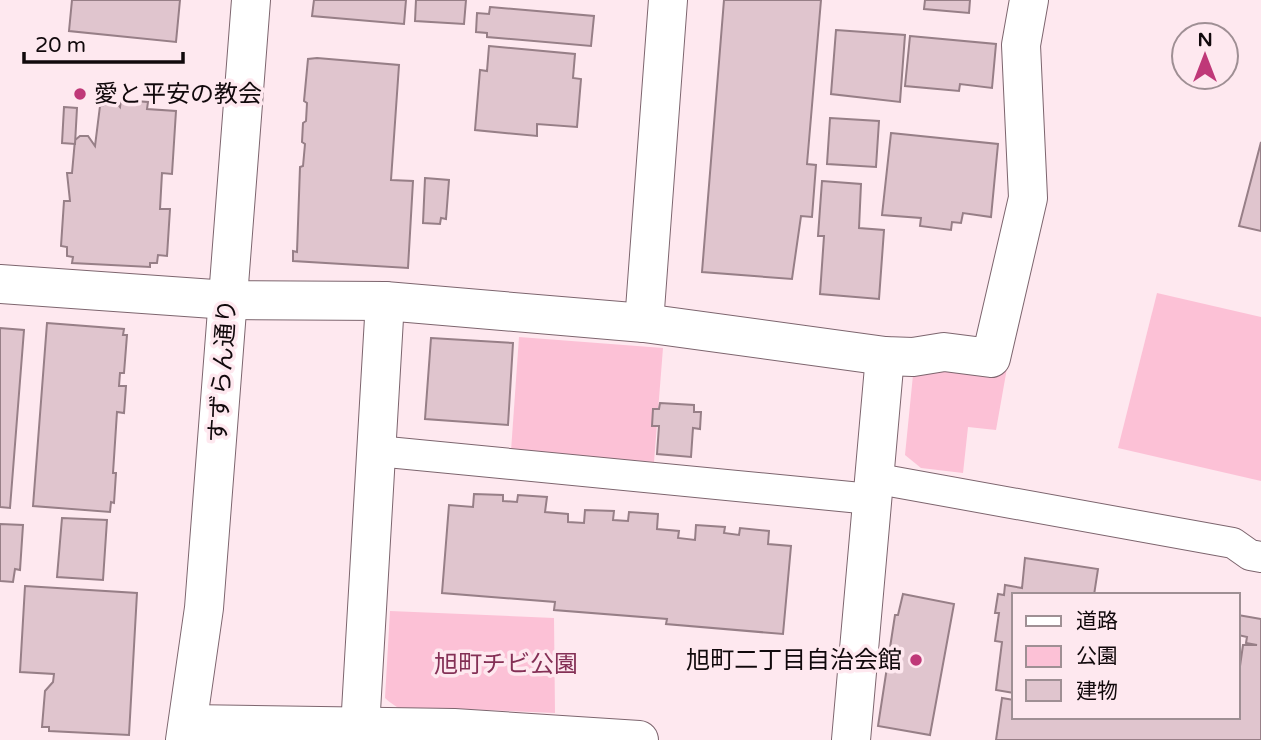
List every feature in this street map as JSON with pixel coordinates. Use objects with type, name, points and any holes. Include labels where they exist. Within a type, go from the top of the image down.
[{"type":"street","name":"すずらん通り","points":[[186,732],[204,607],[251,0]]},
{"type":"street","points":[[644,323],[668,0]]},
{"type":"street","points":[[0,284],[228,300],[385,301],[644,323],[885,356],[914,357],[944,352],[991,358],[1027,198],[1021,45],[1028,0]]},
{"type":"street","points":[[360,728],[385,301]]},
{"type":"street","points":[[851,740],[885,356]]},
{"type":"street","points":[[186,732],[360,728],[480,729],[639,740]]},
{"type":"lane","points":[[377,451],[872,488],[1233,543],[1250,555],[1261,557]]},
{"type":"green space","points":[[1157,293],[1261,317],[1261,481],[1118,448]]},
{"type":"green space","points":[[519,337],[663,348],[654,462],[511,451]]},
{"type":"green space","points":[[952,357],[1007,368],[996,430],[968,427],[963,473],[921,468],[905,455],[913,375]]},
{"type":"green space","name":"旭町チビ公園","points":[[390,611],[554,618],[555,713],[437,708],[416,714],[396,707],[385,698]]},
{"type":"building","points":[[72,0],[180,0],[176,42],[69,31]]},
{"type":"building","points":[[314,0],[406,0],[404,24],[312,16]]},
{"type":"building","points":[[416,0],[466,0],[464,24],[415,21]]},
{"type":"building","points":[[724,0],[821,0],[807,164],[816,165],[812,217],[801,216],[792,279],[702,272]]},
{"type":"building","points":[[925,0],[970,0],[969,13],[924,9]]},
{"type":"building","points":[[490,7],[594,16],[591,46],[487,37],[487,33],[476,32],[477,13],[489,14]]},
{"type":"building","points":[[836,30],[905,35],[900,102],[831,94]]},
{"type":"building","points":[[910,36],[996,44],[992,88],[960,84],[959,91],[905,86]]},
{"type":"building","points":[[489,46],[575,54],[573,78],[581,79],[577,127],[537,124],[537,136],[475,130],[480,70],[487,71]]},
{"type":"building","points":[[308,59],[399,65],[391,180],[413,181],[408,268],[293,261],[293,251],[297,252]]},
{"type":"building","points":[[121,100],[148,102],[147,109],[176,111],[172,174],[162,173],[160,209],[170,209],[167,256],[158,255],[157,263],[150,263],[150,267],[72,263],[73,257],[67,256],[67,247],[61,246],[64,201],[70,201],[67,173],[72,173],[75,140],[80,136],[88,136],[95,146],[100,106],[116,102],[120,107]]},
{"type":"building","points":[[64,107],[77,108],[75,144],[62,143]]},
{"type":"building","points":[[830,118],[879,121],[876,167],[827,164]]},
{"type":"building","points":[[891,133],[998,144],[991,217],[963,213],[961,223],[952,222],[951,230],[920,226],[921,218],[882,215]]},
{"type":"building","points":[[1261,142],[1261,231],[1239,226]]},
{"type":"building","points":[[425,178],[449,180],[446,219],[441,218],[440,224],[423,223]]},
{"type":"building","points":[[822,181],[861,184],[859,228],[884,230],[879,299],[820,294],[824,236],[818,236]]},
{"type":"building","points":[[47,323],[124,329],[123,335],[127,335],[124,373],[120,373],[119,386],[126,386],[124,413],[117,412],[114,503],[111,502],[110,512],[33,506]]},
{"type":"building","points":[[0,328],[24,330],[10,508],[0,507]]},
{"type":"building","points":[[431,338],[513,343],[508,425],[425,419]]},
{"type":"building","points":[[660,403],[694,405],[694,412],[701,412],[700,429],[693,428],[691,457],[657,454],[659,426],[652,426],[653,409],[659,409]]},
{"type":"building","points":[[474,494],[503,495],[503,501],[517,502],[518,495],[547,497],[545,512],[568,514],[568,522],[584,523],[585,510],[614,511],[613,520],[628,521],[629,512],[658,514],[657,529],[679,531],[678,538],[695,540],[696,525],[725,527],[724,533],[739,535],[740,528],[769,531],[768,544],[791,546],[783,634],[666,624],[667,619],[554,610],[555,602],[442,593],[449,505],[473,507]]},
{"type":"building","points":[[62,518],[107,520],[103,580],[57,577]]},
{"type":"building","points":[[0,524],[23,525],[20,570],[15,569],[13,582],[0,581]]},
{"type":"building","points":[[1025,558],[1098,569],[1094,593],[1012,593],[1012,693],[996,690],[1002,642],[995,641],[999,613],[995,613],[998,594],[1004,595],[1005,585],[1022,588]]},
{"type":"building","points":[[25,586],[137,593],[129,735],[49,731],[49,727],[42,727],[45,691],[53,682],[54,674],[20,672]]},
{"type":"building","name":"旭町二丁目自治会館","points":[[903,594],[954,604],[930,735],[878,726],[895,615],[898,615]]},
{"type":"building","points":[[1240,615],[1261,619],[1261,740],[996,740],[1002,698],[1012,700],[1012,719],[1240,719],[1240,666],[1243,645],[1257,645],[1246,643],[1247,637],[1240,635]]},
{"type":"place","name":"愛と平安の教会","points":[[80,94]]},
{"type":"place","name":"旭町二丁目自治会館","points":[[916,660]]}]
